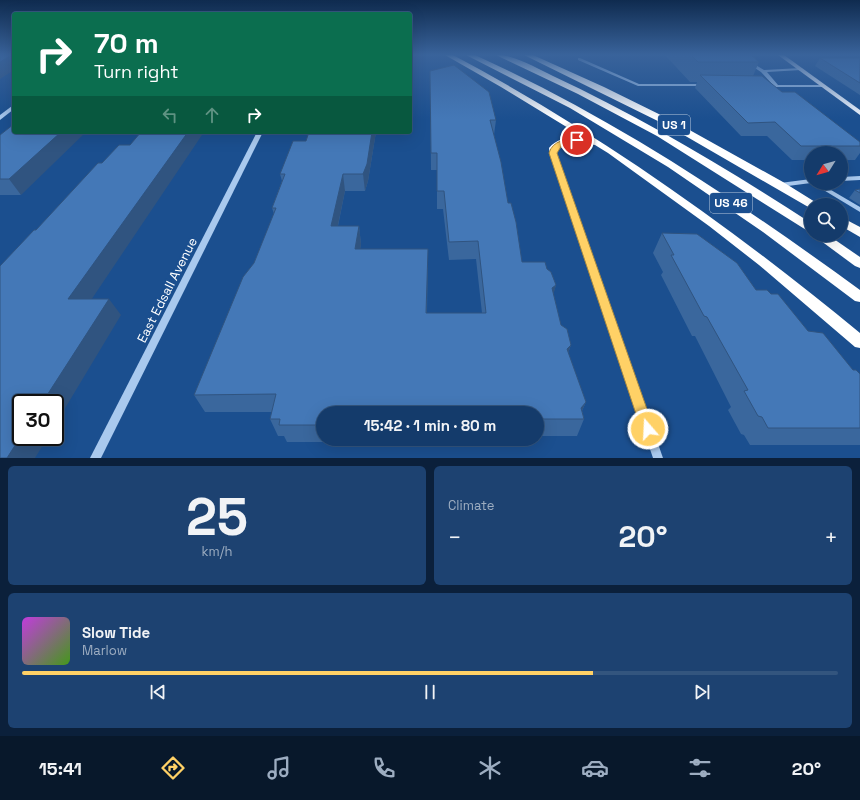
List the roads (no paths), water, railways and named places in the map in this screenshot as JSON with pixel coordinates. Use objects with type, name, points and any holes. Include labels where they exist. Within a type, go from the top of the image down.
[{"type":"highway","points":[[488,76],[536,104],[650,177],[736,242],[860,342]]},
{"type":"highway","name":"US 46","points":[[517,76],[631,138],[740,209],[860,296]]},
{"type":"highway","name":"US 46","points":[[549,76],[574,88],[643,125],[718,169],[804,224]]},
{"type":"highway","name":"US 1","points":[[576,76],[668,122],[804,199]]},
{"type":"highway","points":[[553,153],[554,148],[559,144],[573,140],[587,140],[602,145]]},
{"type":"highway","points":[[848,225],[860,233]]},
{"type":"highway","points":[[830,242],[860,263]]},
{"type":"main road","points":[[811,76],[860,113]]},
{"type":"street","points":[[618,76],[638,85],[715,85]]},
{"type":"street","points":[[768,76],[777,86]]},
{"type":"street","points":[[762,86],[824,86]]},
{"type":"street","points":[[0,118],[12,109]]},
{"type":"street","name":"East Edsall Avenue","points":[[95,458],[259,134]]},
{"type":"street","points":[[553,153],[658,458]]},
{"type":"street","points":[[848,179],[860,178]]},
{"type":"street","points":[[780,185],[804,182]]},
{"type":"street","points":[[827,190],[860,210]]}]
